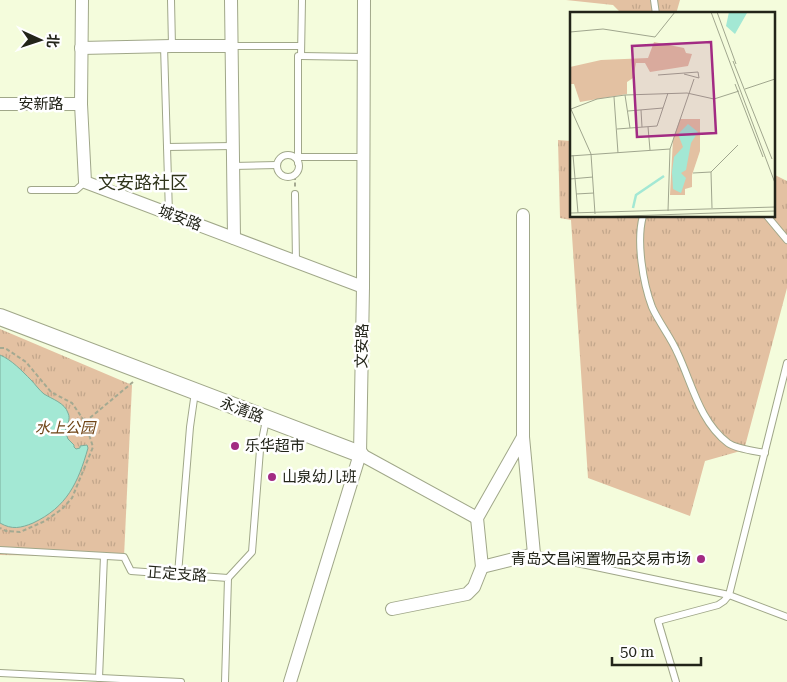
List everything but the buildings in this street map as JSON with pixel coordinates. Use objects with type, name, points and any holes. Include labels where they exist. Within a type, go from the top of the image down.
[{"type":"street","points":[[82,0],[81,104],[85,182]]},
{"type":"street","points":[[231,0],[234,238]]},
{"type":"street","name":"文安路","points":[[290,682],[360,454],[363,287],[364,0]]},
{"type":"street","points":[[82,48],[231,46]]},
{"type":"street","name":"安新路","points":[[0,104],[81,104]]},
{"type":"street","name":"城安路","points":[[85,182],[363,287]]},
{"type":"street","points":[[482,567],[534,554],[523,437],[523,215]]},
{"type":"street","name":"永清路","points":[[0,318],[360,454],[477,518]]},
{"type":"street","points":[[392,609],[467,594],[474,587],[482,567],[477,518],[523,437]]},
{"type":"lane","points":[[168,214],[168,46],[171,0]]},
{"type":"lane","points":[[302,0],[301,56],[298,56],[299,160],[299,166],[297,173],[291,177],[284,177],[279,172],[277,165],[280,159],[287,156],[299,160],[363,157]]},
{"type":"lane","points":[[231,46],[301,46]]},
{"type":"lane","points":[[301,56],[364,57]]},
{"type":"lane","points":[[167,147],[233,146]]},
{"type":"lane","points":[[233,166],[277,165]]},
{"type":"lane","points":[[31,190],[76,190],[85,182]]},
{"type":"lane","points":[[295,194],[296,262]]},
{"type":"lane","points":[[642,218],[641,242],[645,285],[652,307],[677,352],[704,414],[713,428],[727,443],[732,446],[765,453]]},
{"type":"lane","points":[[768,218],[787,240]]},
{"type":"lane","points":[[676,682],[658,621],[718,605],[729,596],[787,363]]},
{"type":"lane","points":[[178,574],[190,427],[195,392]]},
{"type":"lane","points":[[228,578],[252,552],[260,450],[266,419]]},
{"type":"lane","name":"正定支路","points":[[0,550],[124,558],[132,571],[228,578],[224,682]]},
{"type":"lane","points":[[534,554],[729,596],[787,617]]},
{"type":"lane","points":[[99,678],[104,556]]},
{"type":"lane","points":[[0,673],[181,682]]},
{"type":"path","points":[[0,348],[5,348],[26,362],[51,392],[72,403],[85,422],[94,447],[72,498],[62,508],[45,521],[20,532],[6,531],[0,528]]},
{"type":"path","points":[[85,422],[145,372]]},
{"type":"green space","points":[[566,0],[680,0],[677,12],[620,12],[613,5]]},
{"type":"green space","points":[[558,140],[570,141],[570,218],[774,218],[774,174],[787,181],[787,288],[744,450],[705,461],[690,516],[588,478],[571,220],[560,218]]},
{"type":"green space","name":"水上公园","points":[[0,329],[132,385],[124,557],[0,555]]},
{"type":"water","points":[[0,355],[17,366],[44,394],[64,407],[69,415],[65,431],[68,439],[76,449],[87,445],[88,448],[75,483],[63,501],[45,517],[29,525],[16,528],[0,523]]},
{"type":"place","name":"乐华超市","points":[[235,446]]},
{"type":"place","name":"山泉幼儿班","points":[[272,477]]},
{"type":"place","name":"青岛文昌闲置物品交易市场","points":[[701,559]]},
{"type":"district","name":"文安路社区","points":[[143,183]]}]
